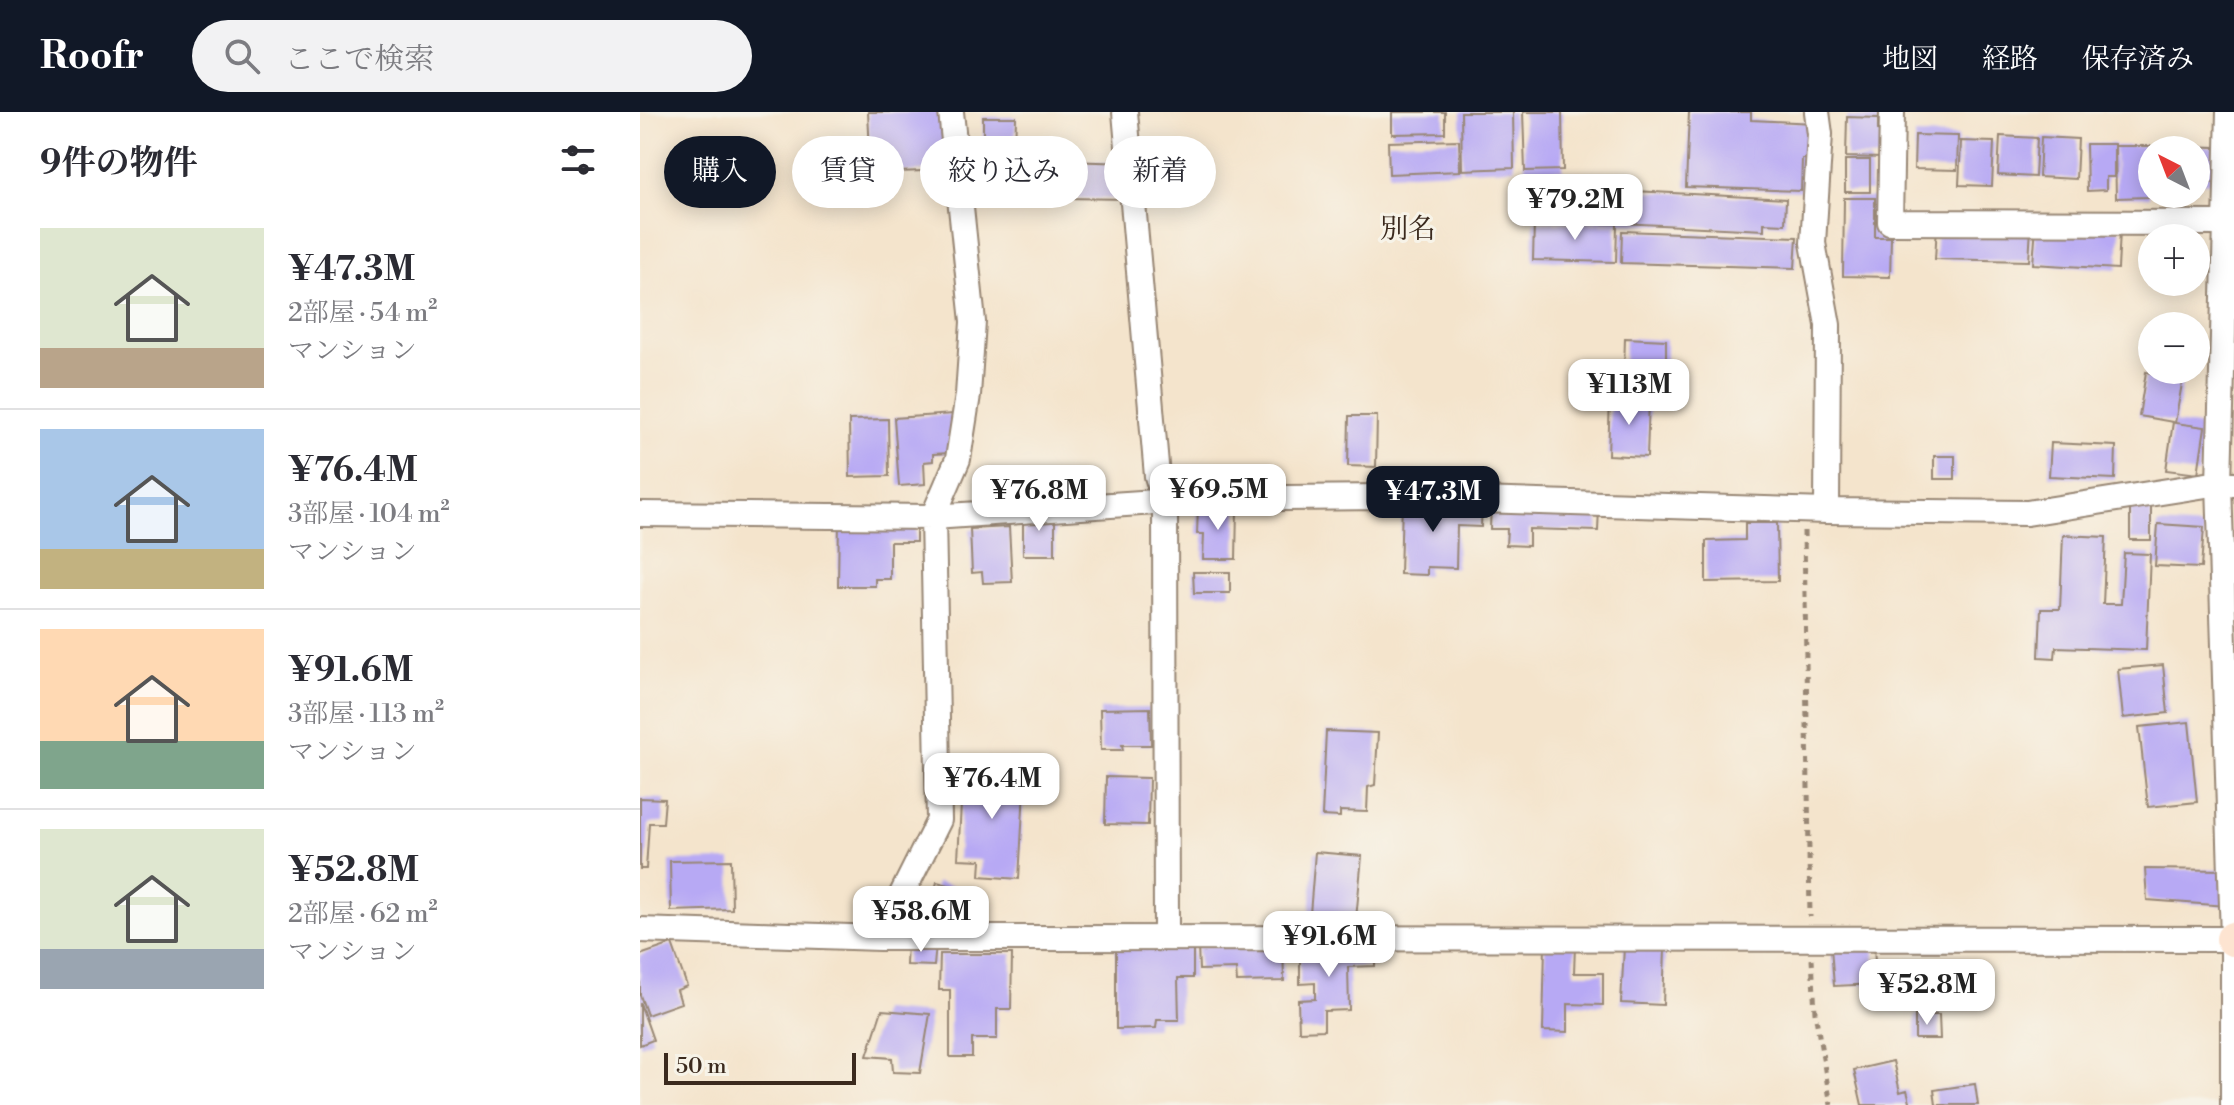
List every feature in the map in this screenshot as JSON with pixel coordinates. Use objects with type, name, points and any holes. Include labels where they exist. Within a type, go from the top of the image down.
[{"type":"street","points":[[880,938],[939,820],[933,517],[958,459],[968,395],[973,322],[951,112]]},
{"type":"street","points":[[1125,112],[1157,476],[1165,501],[1166,938]]},
{"type":"street","points":[[1815,510],[1828,325],[1813,243],[1820,134],[1817,112]]},
{"type":"street","points":[[1892,112],[1890,222],[2224,223]]},
{"type":"street","points":[[2230,124],[2224,223],[2234,939],[2233,1105]]},
{"type":"street","points":[[640,514],[933,517],[1165,501],[1383,497],[2027,513],[2226,484]]},
{"type":"street","points":[[640,930],[880,938],[2234,939]]},
{"type":"path","points":[[1815,510],[1807,830],[1815,1012],[1831,1105]]},
{"type":"building","points":[[868,112],[948,112],[949,136],[920,136],[920,171],[904,172],[904,136],[869,136]]},
{"type":"building","points":[[1392,112],[1445,112],[1445,133],[1392,134]]},
{"type":"building","points":[[1461,112],[1513,112],[1514,168],[1462,170]]},
{"type":"building","points":[[1523,112],[1562,112],[1563,170],[1525,171]]},
{"type":"building","points":[[1689,112],[1751,112],[1751,120],[1814,123],[1813,159],[1802,159],[1801,191],[1686,187]]},
{"type":"building","points":[[983,117],[1016,117],[1015,136],[983,136]]},
{"type":"building","points":[[1847,117],[1878,118],[1878,130],[1882,129],[1882,158],[1846,157]]},
{"type":"building","points":[[1915,135],[1958,136],[1957,170],[1914,169]]},
{"type":"building","points":[[2000,136],[2037,138],[2035,177],[1998,175]]},
{"type":"building","points":[[2041,137],[2078,139],[2076,179],[2039,177]]},
{"type":"building","points":[[1459,140],[1460,171],[1389,174],[1388,142]]},
{"type":"building","points":[[1961,141],[1994,142],[1992,186],[1959,185]]},
{"type":"building","points":[[2086,144],[2114,144],[2114,177],[2106,177],[2106,190],[2087,191]]},
{"type":"building","points":[[2115,146],[2138,146],[2138,197],[2116,198]]},
{"type":"building","points":[[2210,147],[2216,147],[2216,183],[2210,183]]},
{"type":"building","points":[[1845,160],[1870,160],[1870,192],[1845,192]]},
{"type":"building","points":[[1088,162],[1104,162],[1104,199],[1088,198]]},
{"type":"building","points":[[1539,186],[1786,199],[1785,224],[1764,223],[1764,230],[1538,219]]},
{"type":"building","points":[[1844,198],[1875,198],[1875,237],[1891,237],[1890,277],[1843,276]]},
{"type":"building","points":[[1534,222],[1617,224],[1616,262],[1533,260]]},
{"type":"building","points":[[2036,225],[2120,230],[2118,269],[2033,264]]},
{"type":"building","points":[[1937,226],[2031,228],[2029,261],[1935,259]]},
{"type":"building","points":[[1622,231],[1797,237],[1795,268],[1621,263]]},
{"type":"building","points":[[1625,338],[1666,340],[1666,370],[1624,370]]},
{"type":"building","points":[[2144,384],[2182,384],[2175,423],[2205,427],[2198,474],[2166,470],[2173,422],[2139,416]]},
{"type":"building","points":[[1610,398],[1649,399],[1647,457],[1608,455]]},
{"type":"building","points":[[953,414],[954,433],[949,434],[950,453],[933,454],[933,461],[924,462],[925,484],[899,486],[894,418]]},
{"type":"building","points":[[1349,416],[1377,416],[1376,467],[1348,466]]},
{"type":"building","points":[[888,419],[889,476],[850,477],[849,420]]},
{"type":"building","points":[[2051,443],[2116,446],[2115,479],[2049,476]]},
{"type":"building","points":[[1934,456],[1955,456],[1955,479],[1934,479]]},
{"type":"building","points":[[1402,502],[1482,504],[1481,527],[1457,526],[1456,568],[1427,567],[1427,575],[1400,574]]},
{"type":"building","points":[[1491,505],[1599,508],[1598,531],[1529,529],[1529,546],[1506,545],[1507,529],[1490,529]]},
{"type":"building","points":[[2130,506],[2151,506],[2151,540],[2130,540]]},
{"type":"building","points":[[1198,508],[1237,508],[1236,559],[1203,559],[1204,534],[1197,534]]},
{"type":"building","points":[[1055,511],[1055,555],[1023,555],[1023,512]]},
{"type":"building","points":[[839,519],[916,519],[916,542],[890,542],[890,579],[875,579],[875,586],[838,586]]},
{"type":"building","points":[[1745,523],[1777,523],[1778,581],[1706,582],[1706,541],[1745,540]]},
{"type":"building","points":[[2158,524],[2204,527],[2201,568],[2155,566]]},
{"type":"building","points":[[1009,527],[1012,582],[983,583],[982,572],[972,573],[970,529]]},
{"type":"building","points":[[2063,535],[2106,537],[2103,604],[2121,604],[2124,553],[2150,554],[2146,650],[2056,647],[2055,658],[2039,657],[2041,609],[2060,609]]},
{"type":"building","points":[[1193,572],[1230,572],[1230,593],[1194,593]]},
{"type":"building","points":[[2163,665],[2168,713],[2123,718],[2118,669]]},
{"type":"building","points":[[1150,708],[1151,745],[1122,745],[1123,750],[1101,750],[1100,709]]},
{"type":"building","points":[[2189,722],[2197,802],[2148,807],[2139,727]]},
{"type":"building","points":[[1326,731],[1378,733],[1375,785],[1368,787],[1367,812],[1340,811],[1340,817],[1322,816]]},
{"type":"building","points":[[963,768],[1025,772],[1019,879],[980,876],[981,860],[958,859]]},
{"type":"building","points":[[1106,777],[1149,778],[1148,825],[1105,824]]},
{"type":"building","points":[[640,798],[665,799],[663,823],[649,823],[646,869],[640,869]]},
{"type":"building","points":[[1315,852],[1362,856],[1356,919],[1310,914]]},
{"type":"building","points":[[731,860],[732,909],[671,911],[670,861]]},
{"type":"building","points":[[2145,869],[2227,870],[2227,906],[2147,900]]},
{"type":"building","points":[[937,882],[972,891],[966,917],[930,909]]},
{"type":"building","points":[[1193,941],[1193,978],[1178,978],[1179,1020],[1157,1020],[1156,1028],[1116,1029],[1116,942]]},
{"type":"building","points":[[907,942],[936,944],[934,966],[906,965]]},
{"type":"building","points":[[1283,943],[1284,981],[1237,982],[1236,969],[1199,970],[1198,946]]},
{"type":"building","points":[[672,944],[687,986],[677,990],[681,1003],[647,1015],[640,995],[640,955]]},
{"type":"building","points":[[1375,944],[1375,966],[1348,967],[1349,1010],[1324,1011],[1324,1030],[1299,1031],[1298,1000],[1315,999],[1315,983],[1300,984],[1300,945]]},
{"type":"building","points":[[1874,944],[1876,984],[1834,986],[1831,947]]},
{"type":"building","points":[[1545,945],[1575,946],[1574,973],[1603,973],[1603,1005],[1568,1004],[1568,1032],[1543,1031]]},
{"type":"building","points":[[1624,947],[1665,949],[1663,1005],[1621,1003]]},
{"type":"building","points":[[940,954],[1012,954],[1011,1009],[997,1009],[997,1039],[972,1039],[972,1057],[950,1057],[950,990],[939,990]]},
{"type":"building","points":[[640,1003],[653,1040],[640,1045]]},
{"type":"building","points":[[882,1010],[930,1014],[920,1073],[893,1072],[892,1058],[867,1056]]},
{"type":"building","points":[[1915,1015],[1939,1015],[1940,1039],[1915,1039]]},
{"type":"building","points":[[1893,1061],[1900,1092],[1907,1090],[1911,1105],[1862,1105],[1854,1070]]},
{"type":"building","points":[[1975,1084],[1978,1105],[1936,1105],[1934,1090]]},
{"type":"district","name":"別名","points":[[1408,228]]}]
